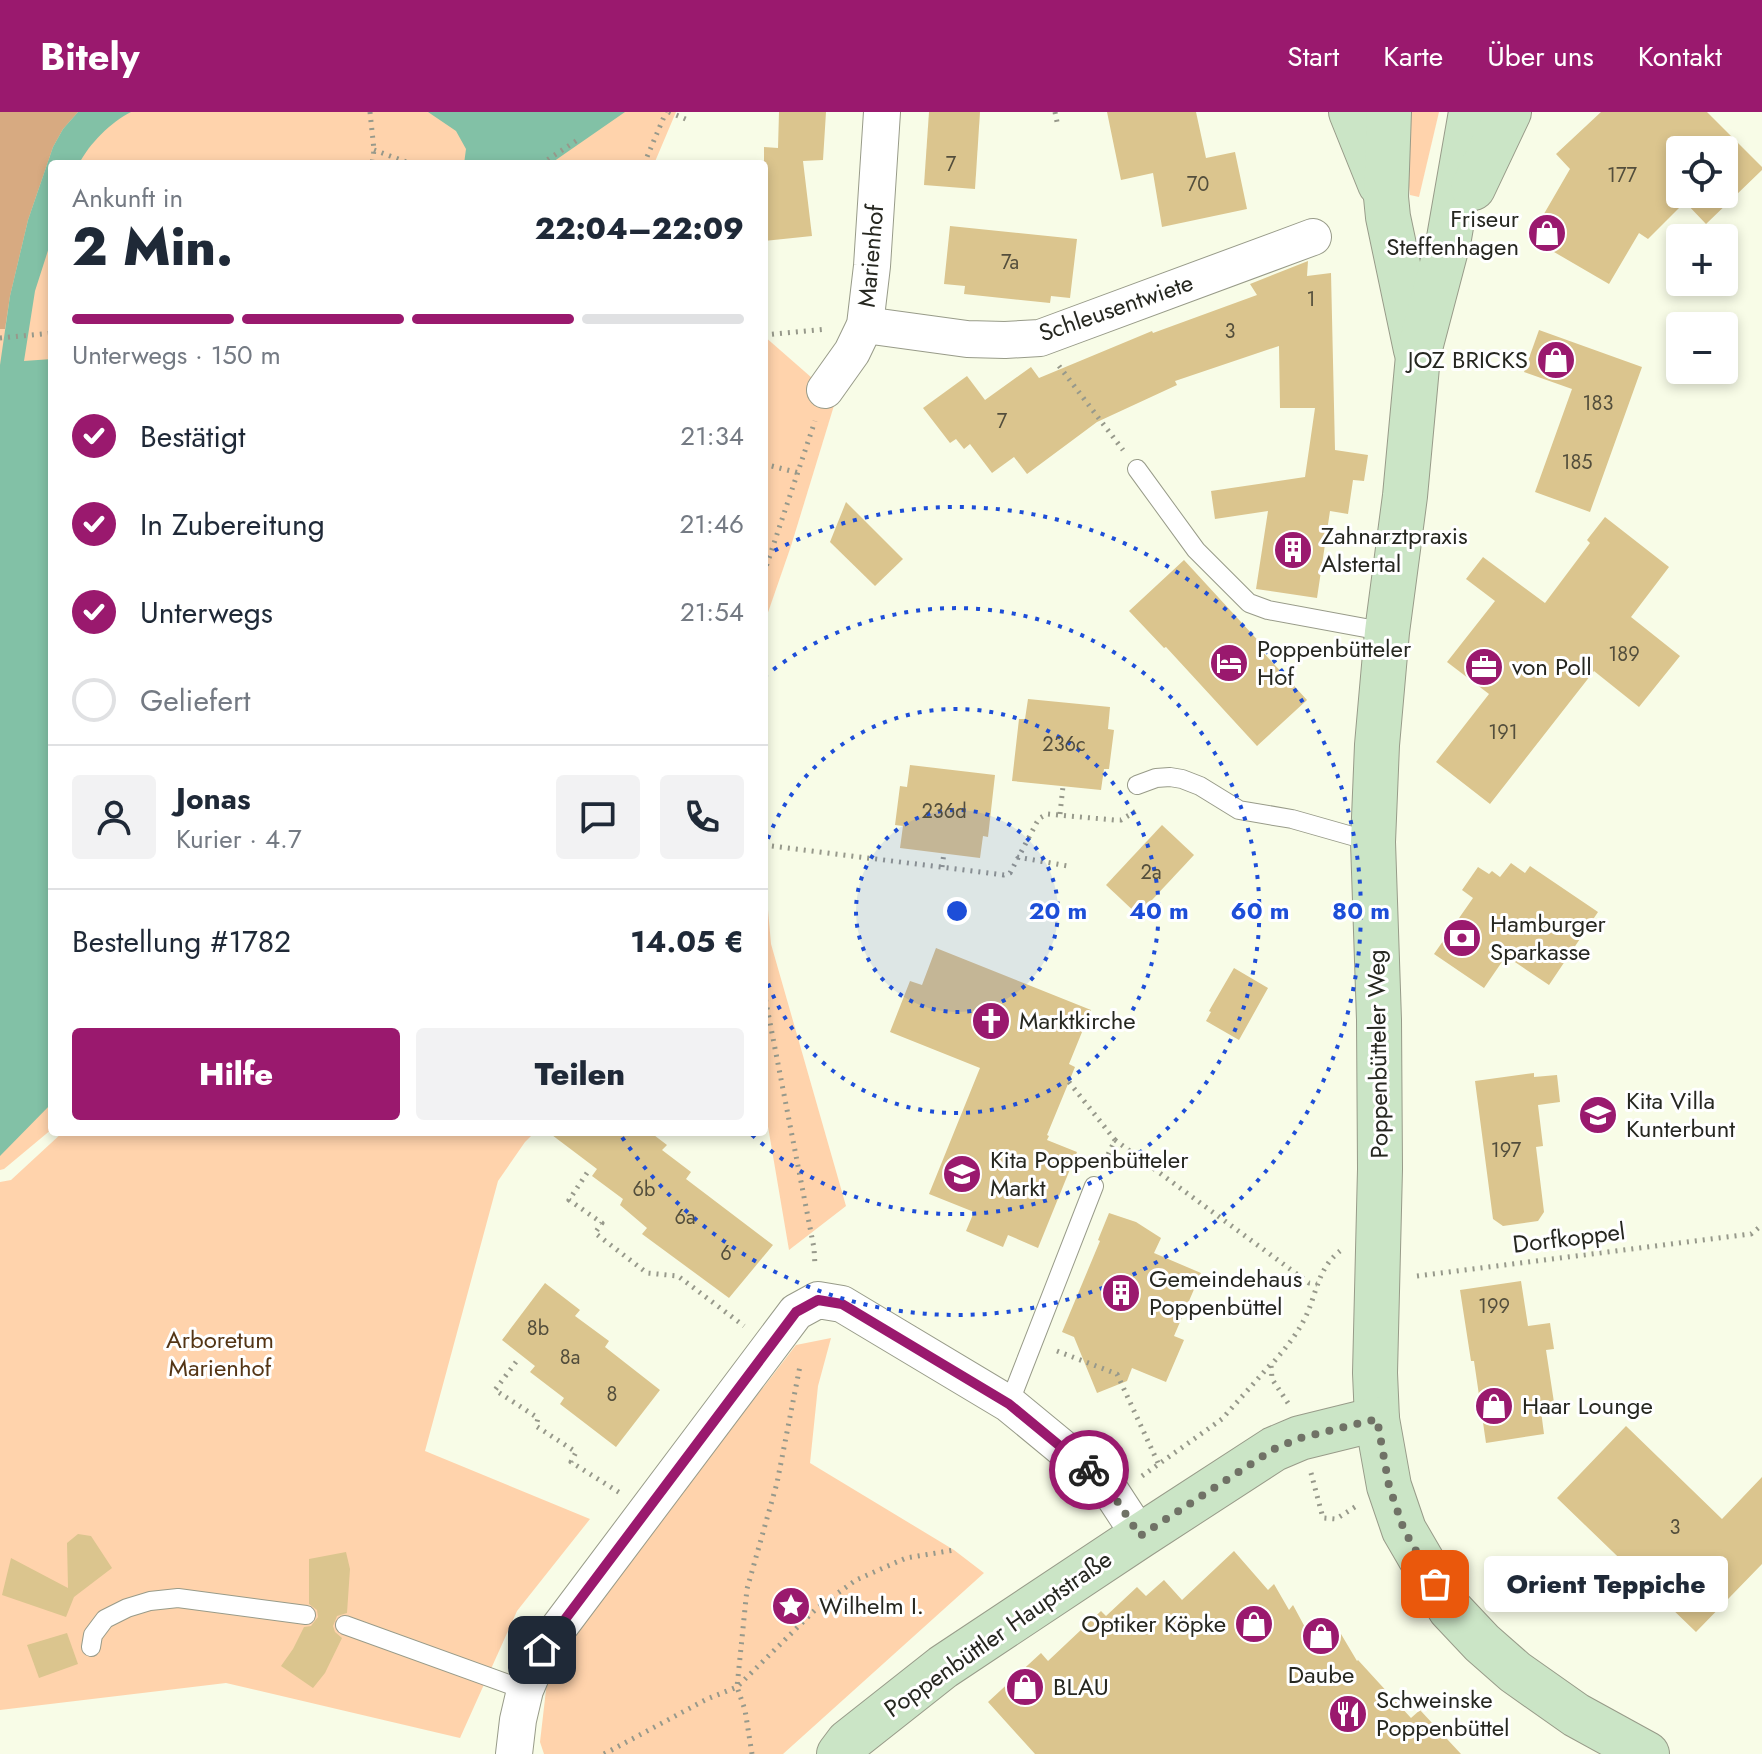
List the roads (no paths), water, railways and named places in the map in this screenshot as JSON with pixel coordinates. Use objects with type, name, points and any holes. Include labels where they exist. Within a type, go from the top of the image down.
[{"type":"main road","points":[[1351,112],[1386,197]]},
{"type":"main road","name":"Poppenbütteler Weg","points":[[1389,112],[1386,197],[1390,231],[1418,356]]},
{"type":"main road","name":"Poppenbütteler Weg","points":[[1471,112],[1449,238],[1418,356],[1377,745],[1373,842],[1379,1020],[1377,1419],[1389,1486],[1404,1530],[1450,1609],[1515,1672],[1576,1715],[1647,1754]]},
{"type":"main road","points":[[1449,238],[1509,112]]},
{"type":"main road","name":"Poppenbüttler Hauptstraße","points":[[839,1754],[848,1742],[943,1667],[1274,1449],[1300,1438],[1377,1419]]},
{"type":"street","name":"Marienhof","points":[[825,390],[852,352],[865,325],[882,112]]},
{"type":"street","name":"Schleusentwiete","points":[[865,325],[967,339],[1040,338],[1313,237]]},
{"type":"street","points":[[514,1754],[525,1690],[542,1650],[647,1511],[787,1350],[796,1312],[818,1300],[842,1304],[1009,1404],[1106,1484],[1140,1536]]},
{"type":"lane","points":[[1137,469],[1196,550],[1249,603],[1268,610],[1387,632]]},
{"type":"lane","points":[[1137,785],[1156,778],[1182,779],[1200,786],[1239,810],[1292,819],[1373,842]]},
{"type":"lane","points":[[1009,1404],[1094,1186]]},
{"type":"lane","points":[[91,1647],[93,1635],[105,1619],[150,1601],[178,1598],[306,1615]]},
{"type":"lane","points":[[345,1625],[525,1690]]},
{"type":"place","name":"Friseur Steffenhagen","points":[[1547,233]]},
{"type":"place","name":"JOZ BRICKS","points":[[1556,360]]},
{"type":"place","name":"Zahnarztpraxis Alstertal","points":[[1293,550]]},
{"type":"place","name":"Poppenbütteler Hof","points":[[1229,663]]},
{"type":"place","name":"von Poll","points":[[1484,667]]},
{"type":"place","name":"Hamburger Sparkasse","points":[[1462,938]]},
{"type":"place","name":"Marktkirche","points":[[991,1021]]},
{"type":"place","name":"Kita Villa Kunterbunt","points":[[1598,1115]]},
{"type":"place","name":"Kita Poppenbütteler Markt","points":[[962,1174]]},
{"type":"place","name":"Gemeindehaus Poppenbüttel","points":[[1121,1293]]},
{"type":"place","name":"Haar Lounge","points":[[1494,1406]]},
{"type":"place","name":"Orient Teppiche","points":[[1435,1584]]},
{"type":"place","name":"Wilhelm I.","points":[[791,1606]]},
{"type":"place","name":"Optiker Köpke","points":[[1254,1624]]},
{"type":"place","name":"Daube","points":[[1321,1636]]},
{"type":"place","name":"BLAU","points":[[1025,1687]]},
{"type":"place","name":"Schweinske Poppenbüttel","points":[[1348,1714]]},
{"type":"park label","name":"Arboretum Marienhof","points":[[220,1354]]}]
